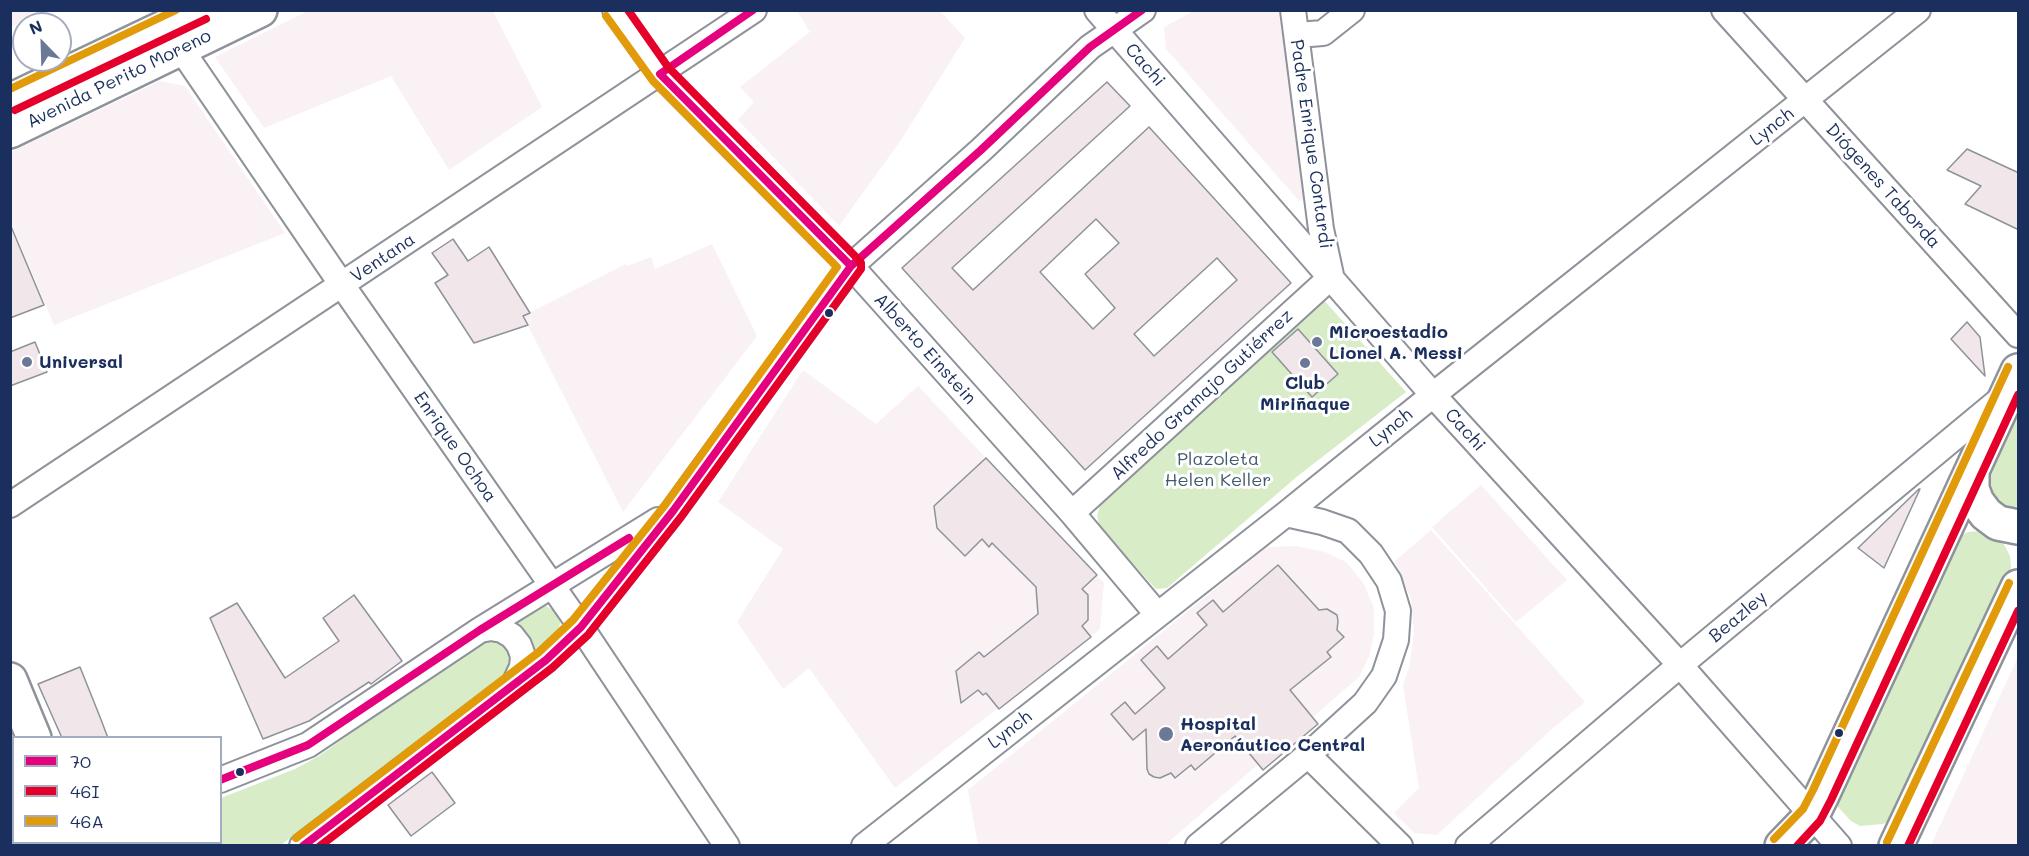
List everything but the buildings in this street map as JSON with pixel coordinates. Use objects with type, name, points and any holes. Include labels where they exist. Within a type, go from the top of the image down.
[{"type":"main road","name":"Avenida Perito Moreno","points":[[10,131],[167,29],[201,10]]},
{"type":"main road","name":"Avenida Perito Moreno","points":[[10,101],[167,29],[260,10]]},
{"type":"main road","points":[[1782,846],[1812,815],[2014,381]]},
{"type":"main road","points":[[1972,474],[1972,489],[1977,502],[1986,514],[1998,523],[2019,527]]},
{"type":"main road","points":[[1896,846],[2019,586]]},
{"type":"main road","points":[[10,680],[33,736]]},
{"type":"street","name":"Alberto Einstein","points":[[615,10],[660,74],[851,266],[1072,513],[1157,614]]},
{"type":"street","name":"Ventana","points":[[10,505],[754,10]]},
{"type":"street","name":"Cachi","points":[[1097,10],[1433,395],[1680,665],[1839,846]]},
{"type":"street","points":[[302,846],[546,660],[581,627],[673,511],[851,266],[981,150],[1090,47],[1143,10]]},
{"type":"street","name":"Padre Enrique Contardi","points":[[1293,10],[1321,229],[1331,277]]},
{"type":"street","points":[[1297,35],[1323,33],[1352,10]]},
{"type":"street","name":"Diógenes Taborda","points":[[1724,10],[2019,335]]},
{"type":"street","name":"Lynch","points":[[864,846],[1286,514],[1918,10]]},
{"type":"street","name":"Enrique Ochoa","points":[[167,29],[342,285],[581,627],[728,846]]},
{"type":"street","name":"Alfredo Gramajo Gutiérrez","points":[[1072,513],[1331,277]]},
{"type":"street","name":"Beazley","points":[[1468,846],[2014,381]]},
{"type":"street","points":[[222,779],[308,745],[480,630],[673,511]]},
{"type":"street","points":[[1198,846],[1308,755],[1365,703],[1384,676],[1396,640],[1398,611],[1389,581],[1371,554],[1348,531],[1322,522],[1286,514]]},
{"type":"street","points":[[480,630],[491,628],[502,630],[512,636],[519,645],[523,662],[521,673],[515,682]]},
{"type":"street","points":[[1308,755],[1400,846]]},
{"type":"shaded area","points":[[11,10],[34,10],[33,12],[12,12],[11,28]]},
{"type":"shaded area","points":[[308,11],[493,11],[542,107],[449,170],[391,76],[264,128],[215,57]]},
{"type":"shaded area","points":[[797,11],[940,11],[965,38],[901,140],[839,226],[738,120],[754,102],[740,87],[810,32]]},
{"type":"shaded area","points":[[1194,11],[1280,11],[1306,199],[1299,201],[1166,49],[1164,27]]},
{"type":"shaded area","points":[[160,81],[185,86],[285,233],[54,325],[11,223],[11,152]]},
{"type":"shaded area","points":[[712,244],[757,336],[623,512],[523,316],[626,264],[627,266],[651,257],[655,269]]},
{"type":"shaded area","points":[[803,370],[876,424],[918,386],[1104,583],[1100,629],[895,788],[809,668],[783,689],[737,622],[783,549],[718,502]]},
{"type":"shaded area","points":[[1481,485],[1567,580],[1516,622],[1432,527]]},
{"type":"shaded area","points":[[1431,530],[1585,702],[1552,729],[1437,835],[1414,833],[1394,813],[1419,788],[1403,685],[1409,668],[1414,633],[1411,599],[1395,561]]},
{"type":"shaded area","name":"Hospital Aeronáutico Central","points":[[1297,546],[1325,552],[1346,562],[1364,584],[1374,608],[1374,634],[1369,657],[1359,677],[1165,845],[978,845],[968,790],[1267,547]]},
{"type":"shaded area","points":[[2018,657],[2018,845],[1931,845]]},
{"type":"green space","name":"Plazoleta Helen Keller","points":[[1322,298],[1406,392],[1299,475],[1167,588],[1156,589],[1100,528],[1097,516],[1100,505]]},
{"type":"green space","points":[[2018,409],[2018,506],[2010,508],[1995,504],[1983,476]]},
{"type":"green space","points":[[1979,531],[1998,538],[2005,546],[2010,556],[2011,567],[2008,579],[1893,819],[1883,824],[1860,826],[1851,821],[1836,805],[1959,536]]},
{"type":"green space","points":[[542,604],[555,611],[561,620],[557,635],[532,654],[507,623]]},
{"type":"green space","points":[[499,637],[514,659],[509,670],[281,845],[109,846],[111,844],[222,844],[222,798],[295,769],[319,756],[484,638]]},
{"type":"transit line","name":"46A","points":[[10,89],[176,10]]},
{"type":"transit line","name":"46I","points":[[320,846],[552,668],[588,635],[681,517],[861,269],[858,259],[668,67],[628,10]]},
{"type":"transit line","name":"70","points":[[753,10],[660,74],[851,266]]},
{"type":"transit line","name":"70","points":[[303,846],[546,660],[581,627],[673,511],[851,266],[981,150],[1090,47],[1142,10]]},
{"type":"transit line","name":"46A","points":[[296,838],[539,652],[573,620],[665,505],[837,267],[653,81],[606,16]]},
{"type":"transit line","name":"46I","points":[[15,110],[206,19]]},
{"type":"transit line","name":"46A","points":[[1774,839],[1803,809],[1813,790],[2008,367]]},
{"type":"transit line","name":"46I","points":[[1797,846],[1820,821],[1831,800],[2018,395]]},
{"type":"transit line","name":"70","points":[[222,779],[308,745],[480,630],[629,538]]},
{"type":"transit line","name":"46A","points":[[1887,842],[2009,583]]},
{"type":"transit line","name":"46I","points":[[1908,846],[2018,611]]},
{"type":"place","name":"Microestadio Lionel A. Messi","points":[[1317,342]]},
{"type":"place","name":"Universal","points":[[27,362]]},
{"type":"place","name":"Club Miriñaque","points":[[1305,363]]},
{"type":"place","name":"Hospital Aeronáutico Central","points":[[1166,734]]}]
